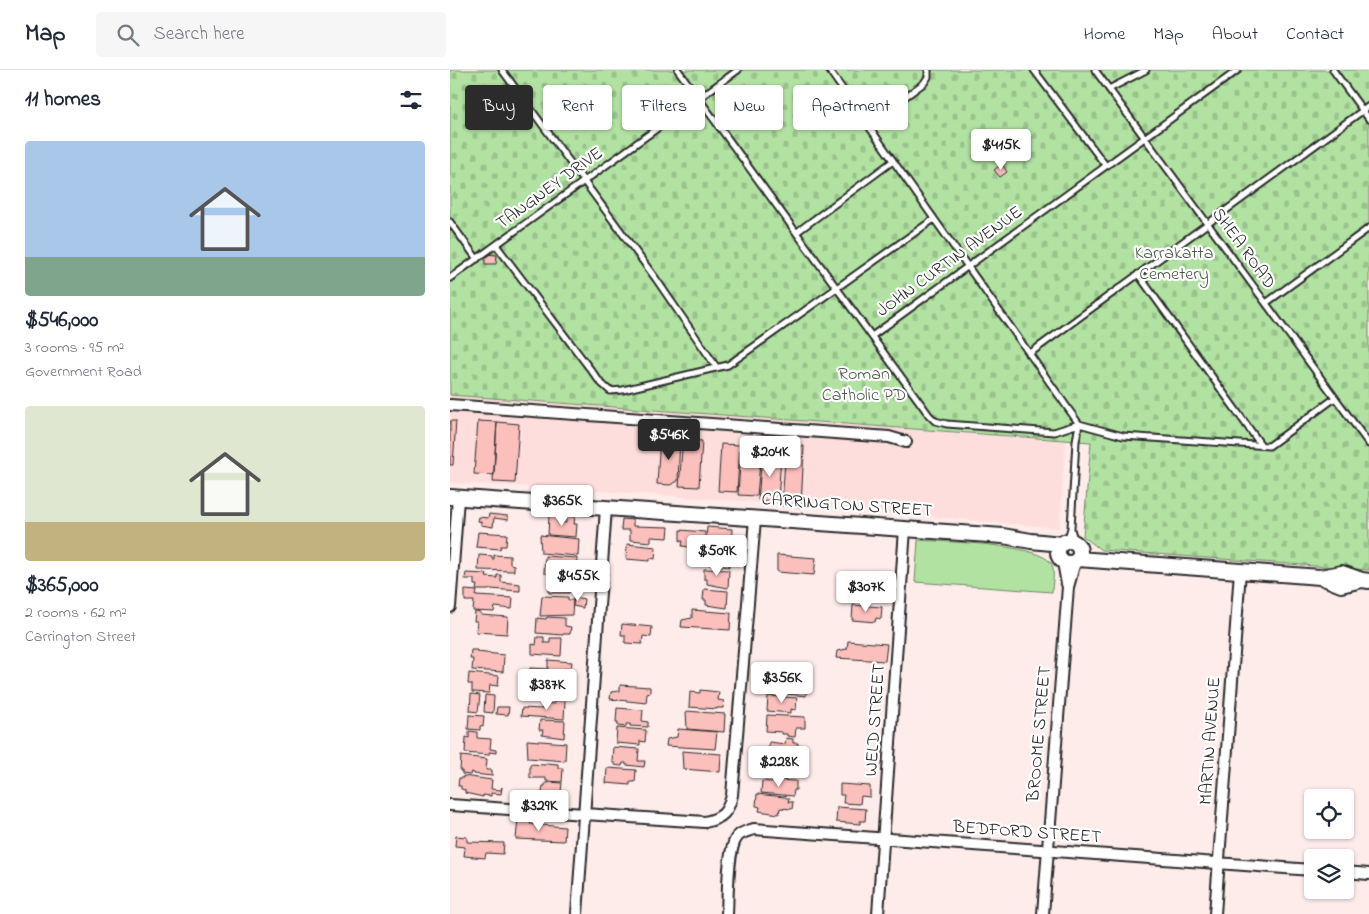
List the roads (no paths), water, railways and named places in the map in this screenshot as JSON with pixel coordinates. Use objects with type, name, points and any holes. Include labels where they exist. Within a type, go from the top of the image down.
[{"type":"street","points":[[450,406],[889,437],[906,442]]},
{"type":"street","points":[[450,607],[454,498]]},
{"type":"street","name":"CARRINGTON STREET","points":[[454,498],[1003,536],[1070,549],[1100,560],[1320,577],[1342,573],[1365,580]]},
{"type":"street","points":[[578,914],[606,508]]},
{"type":"street","points":[[450,805],[705,822],[716,820],[723,814],[730,807],[732,795],[756,519]]},
{"type":"street","name":"WELD STREET","points":[[878,914],[905,529]]},
{"type":"street","name":"BROOME STREET","points":[[1043,914],[1070,549]]},
{"type":"street","name":"MARTIN AVENUE","points":[[1215,914],[1240,571]]},
{"type":"street","name":"BEDFORD STREET","points":[[727,914],[730,858],[736,839],[740,834],[754,829],[1304,869]]},
{"type":"street","points":[[1354,873],[1369,874]]},
{"type":"lane","points":[[502,70],[656,279],[717,368]]},
{"type":"lane","name":"JOHN CURTIN AVENUE","points":[[678,70],[689,85]]},
{"type":"lane","name":"TANGNEY DRIVE","points":[[705,94],[738,70]]},
{"type":"lane","points":[[829,70],[840,85]]},
{"type":"lane","points":[[908,95],[924,83],[928,77],[928,70]]},
{"type":"lane","points":[[1034,70],[1106,166]]},
{"type":"lane","name":"SHEA ROAD","points":[[1095,70],[1369,444]]},
{"type":"lane","points":[[1109,89],[1146,70]]},
{"type":"lane","name":"JOHN CURTIN AVENUE","points":[[705,106],[872,336],[1238,70]]},
{"type":"lane","points":[[1333,70],[1369,119]]},
{"type":"lane","points":[[1029,354],[1369,106]]},
{"type":"lane","name":"TANGNEY DRIVE","points":[[450,278],[655,130]]},
{"type":"lane","points":[[871,130],[1079,424]]},
{"type":"lane","points":[[797,232],[893,161]]},
{"type":"lane","points":[[496,245],[600,382],[610,391],[624,390],[728,365],[934,219]]},
{"type":"lane","points":[[450,222],[477,259]]},
{"type":"lane","points":[[1266,303],[1369,228]]},
{"type":"lane","points":[[1138,274],[1262,445]]},
{"type":"lane","points":[[872,336],[929,415],[935,421],[947,424],[1054,432],[1079,424],[1123,436],[1269,446],[1335,398]]},
{"type":"lane","name":"BROOME STREET","points":[[1070,549],[1079,424]]},
{"type":"park label","name":"Karrakatta Cemetery","points":[[1174,264]]},
{"type":"park label","name":"Roman Catholic PD","points":[[864,385]]}]
